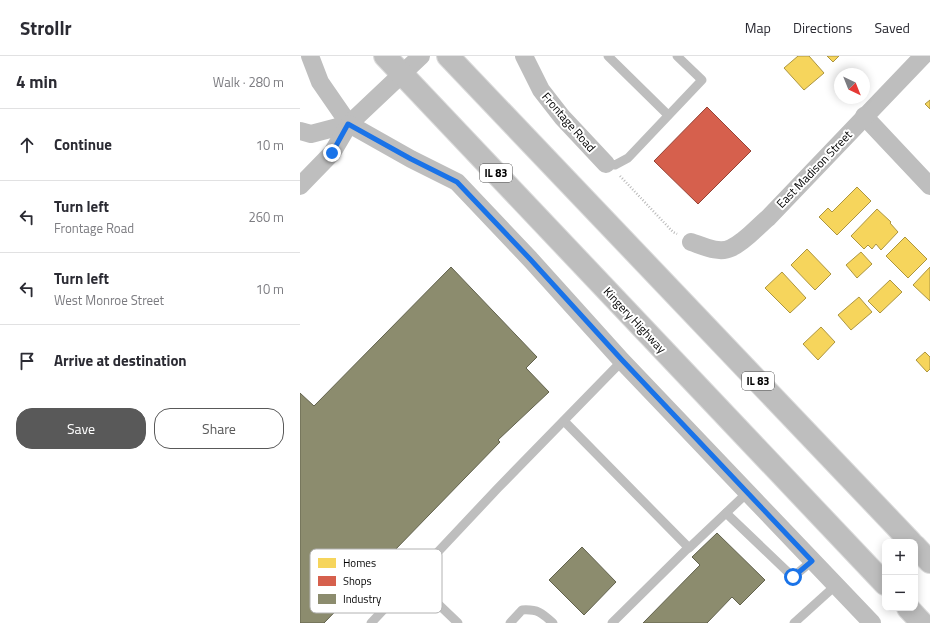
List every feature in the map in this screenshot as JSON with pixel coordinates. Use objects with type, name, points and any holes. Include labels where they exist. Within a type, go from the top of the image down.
[{"type":"highway","name":"Kingery Highway","points":[[385,56],[882,581]]},
{"type":"highway","name":"IL 83","points":[[448,56],[908,539]]},
{"type":"highway","points":[[918,549],[930,562]]},
{"type":"highway","points":[[911,611],[922,623]]},
{"type":"street","points":[[310,56],[320,82],[348,124],[411,159],[457,182],[747,493],[872,623]]},
{"type":"street","points":[[300,186],[332,153],[348,124],[421,56]]},
{"type":"street","name":"Frontage Road","points":[[524,56],[541,90],[562,117],[606,164]]},
{"type":"street","name":"East Madison Street","points":[[691,242],[706,248],[718,250],[730,248],[737,244],[768,218],[923,56]]},
{"type":"street","points":[[864,116],[930,186]]},
{"type":"street","points":[[300,131],[311,134],[348,124]]},
{"type":"lane","points":[[608,56],[668,115]]},
{"type":"lane","points":[[606,164],[615,165],[628,158],[702,80],[677,56]]},
{"type":"lane","points":[[440,549],[622,360]]},
{"type":"lane","points":[[564,421],[689,548],[690,547]]},
{"type":"lane","points":[[612,623],[747,493]]},
{"type":"lane","points":[[726,513],[793,577],[812,561]]},
{"type":"lane","points":[[794,623],[835,586]]},
{"type":"lane","points":[[442,608],[458,623]]},
{"type":"lane","points":[[510,623],[522,610],[532,609],[541,612],[553,623]]},
{"type":"lane","points":[[371,623],[380,613]]},
{"type":"path","points":[[606,164],[619,175],[673,232],[691,242]]},
{"type":"building: Homes","points":[[798,56],[809,56],[824,73],[804,90],[784,68]]},
{"type":"building: Homes","points":[[827,56],[839,56],[833,62]]},
{"type":"building: Homes","points":[[930,100],[930,109],[925,104]]},
{"type":"building: Homes","points":[[857,187],[871,201],[837,235],[819,217],[828,208],[832,212]]},
{"type":"building: Homes","points":[[877,209],[891,222],[890,223],[898,232],[881,250],[876,244],[872,249],[868,245],[864,249],[851,236]]},
{"type":"building: Homes","points":[[905,237],[927,259],[908,278],[886,256]]},
{"type":"building: Homes","points":[[807,249],[831,274],[815,290],[791,265]]},
{"type":"building: Homes","points":[[861,252],[872,264],[857,278],[846,265]]},
{"type":"building: Homes","points":[[930,267],[930,301],[913,285]]},
{"type":"building: Homes","points":[[782,272],[806,298],[790,313],[765,288]]},
{"type":"building: Homes","points":[[890,280],[902,292],[880,313],[868,301]]},
{"type":"building: Homes","points":[[859,297],[872,312],[851,330],[838,315]]},
{"type":"building: Homes","points":[[821,327],[835,342],[818,360],[803,344]]},
{"type":"building: Homes","points":[[925,352],[930,357],[930,369],[927,372],[916,360]]},
{"type":"building: Shops","points":[[707,107],[751,151],[698,204],[654,161]]},
{"type":"building: Industry","points":[[451,267],[537,357],[526,368],[549,392],[498,440],[500,442],[396,549],[310,549],[310,613],[334,613],[324,623],[300,623],[300,393],[314,406]]},
{"type":"building: Industry","points":[[717,533],[765,580],[740,605],[732,597],[707,623],[643,623],[700,565],[692,557]]},
{"type":"building: Industry","points":[[582,547],[616,582],[584,615],[549,580]]},
{"type":"route","points":[[332,153],[348,124],[411,159],[457,182],[622,360],[812,561],[793,577]]}]
